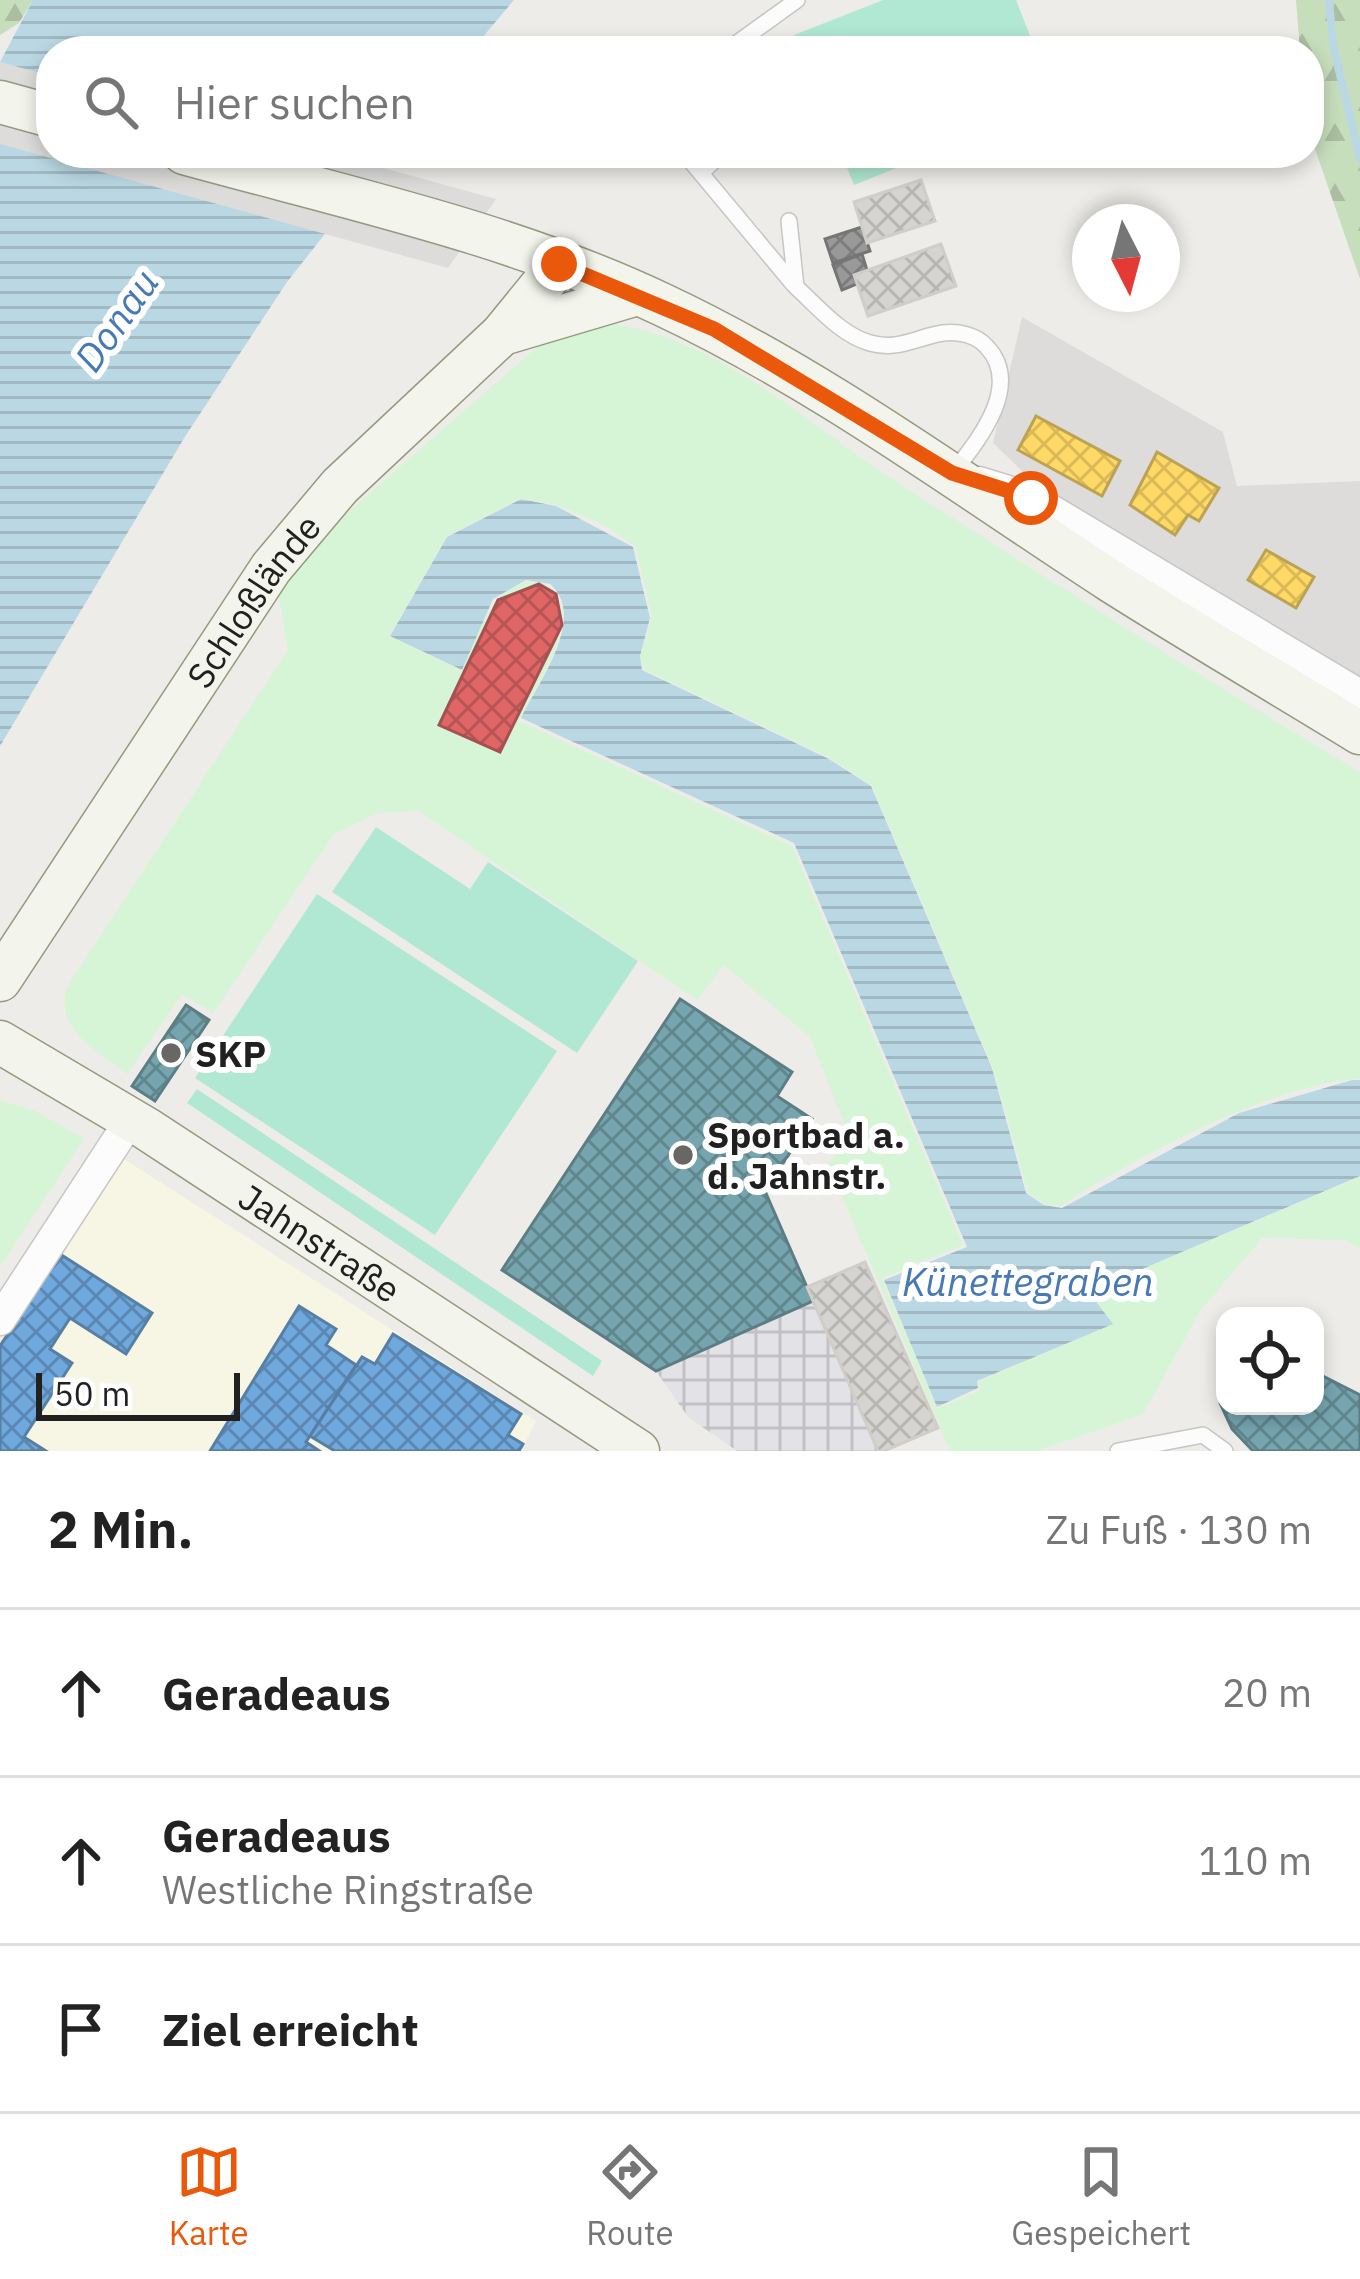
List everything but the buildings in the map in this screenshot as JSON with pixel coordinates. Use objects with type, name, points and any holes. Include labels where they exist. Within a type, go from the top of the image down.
[{"type":"street","points":[[0,102],[36,112]]},
{"type":"street","points":[[238,168],[472,233],[646,297],[787,369],[1112,581],[1360,733]]},
{"type":"street","points":[[472,233],[504,262],[508,289],[502,334],[646,297]]},
{"type":"street","name":"Schloßlände","points":[[0,980],[272,568],[340,486],[502,334],[559,264]]},
{"type":"street","points":[[952,473],[1031,498],[1360,695]]},
{"type":"street","name":"Jahnstraße","points":[[0,1042],[131,1119],[638,1451]]},
{"type":"street","points":[[0,1319],[131,1119]]},
{"type":"lane","points":[[746,36],[797,0]]},
{"type":"lane","points":[[697,168],[796,287],[839,326],[867,343],[897,346],[944,333],[982,341],[995,357],[1002,381],[993,412],[952,473]]},
{"type":"lane","points":[[701,173],[706,168]]},
{"type":"lane","points":[[789,221],[796,287]]},
{"type":"lane","points":[[1118,1451],[1203,1435],[1225,1451]]},
{"type":"shaded area","points":[[1022,317],[1223,432],[1237,486],[1360,481],[1360,682],[1039,487],[993,443]]},
{"type":"shaded area","points":[[119,1156],[536,1421],[521,1451],[0,1451],[0,1342]]},
{"type":"shaded area","points":[[813,1301],[878,1451],[737,1451],[688,1417],[656,1371]]},
{"type":"green space","points":[[0,0],[33,0],[19,23],[0,35]]},
{"type":"green space","points":[[883,0],[1016,0],[1030,36],[794,36]]},
{"type":"green space","points":[[1296,0],[1360,0],[1360,279],[1322,168],[1324,36],[1299,36]]},
{"type":"green space","points":[[847,168],[896,168],[854,185]]},
{"type":"green space","points":[[607,323],[687,346],[762,387],[901,485],[1360,772],[1360,1079],[1325,1083],[1247,1108],[1165,1146],[1061,1206],[1045,1204],[1028,1193],[993,1068],[872,786],[830,758],[643,669],[640,657],[652,616],[635,546],[604,525],[557,505],[520,498],[447,536],[389,636],[462,671],[483,623],[503,593],[532,581],[549,586],[559,599],[560,634],[519,721],[792,846],[963,1245],[882,1278],[937,1409],[980,1390],[977,1382],[1112,1324],[1097,1303],[1100,1287],[1360,1177],[1360,1249],[1345,1240],[1262,1238],[1200,1311],[1143,1414],[1037,1451],[950,1451],[828,1163],[844,1145],[845,1126],[810,1037],[724,965],[697,1000],[418,811],[378,813],[334,834],[213,1013],[182,994],[127,1074],[81,1037],[66,1015],[67,987],[288,650],[278,592],[347,513],[558,329]]},
{"type":"green space","points":[[376,827],[470,889],[488,862],[638,961],[577,1053],[332,892]]},
{"type":"green space","points":[[317,894],[557,1051],[435,1235],[195,1078]]},
{"type":"green space","points":[[197,1089],[602,1361],[593,1376],[187,1103]]},
{"type":"green space","points":[[0,1101],[33,1110],[84,1138],[0,1267]]},
{"type":"water","name":"Donau","points":[[33,0],[514,0],[484,36],[36,36],[36,168],[377,168],[287,282],[186,435],[0,746],[0,62]]},
{"type":"water","name":"Künettegraben","points":[[521,499],[556,506],[633,547],[650,618],[640,656],[642,670],[829,759],[871,786],[992,1068],[1026,1193],[1044,1205],[1062,1208],[1239,1113],[1352,1080],[1360,1080],[1360,1176],[1100,1287],[1097,1303],[1113,1324],[977,1381],[978,1388],[937,1407],[884,1280],[967,1247],[794,843],[521,718],[562,632],[560,598],[550,584],[526,580],[493,599],[462,670],[390,636],[447,537]]},
{"type":"pier","points":[[0,62],[36,72],[36,154],[0,144]]},
{"type":"pier","points":[[87,168],[383,168],[496,199],[448,268]]},
{"type":"waterway","points":[[1329,0],[1333,45],[1360,159]]},
{"type":"place","name":"SKP","points":[[171,1053]]},
{"type":"place","name":"Sportbad a. d. Jahnstr.","points":[[683,1155]]},
{"type":"route","points":[[559,264],[714,329],[952,473],[1031,498]]}]
